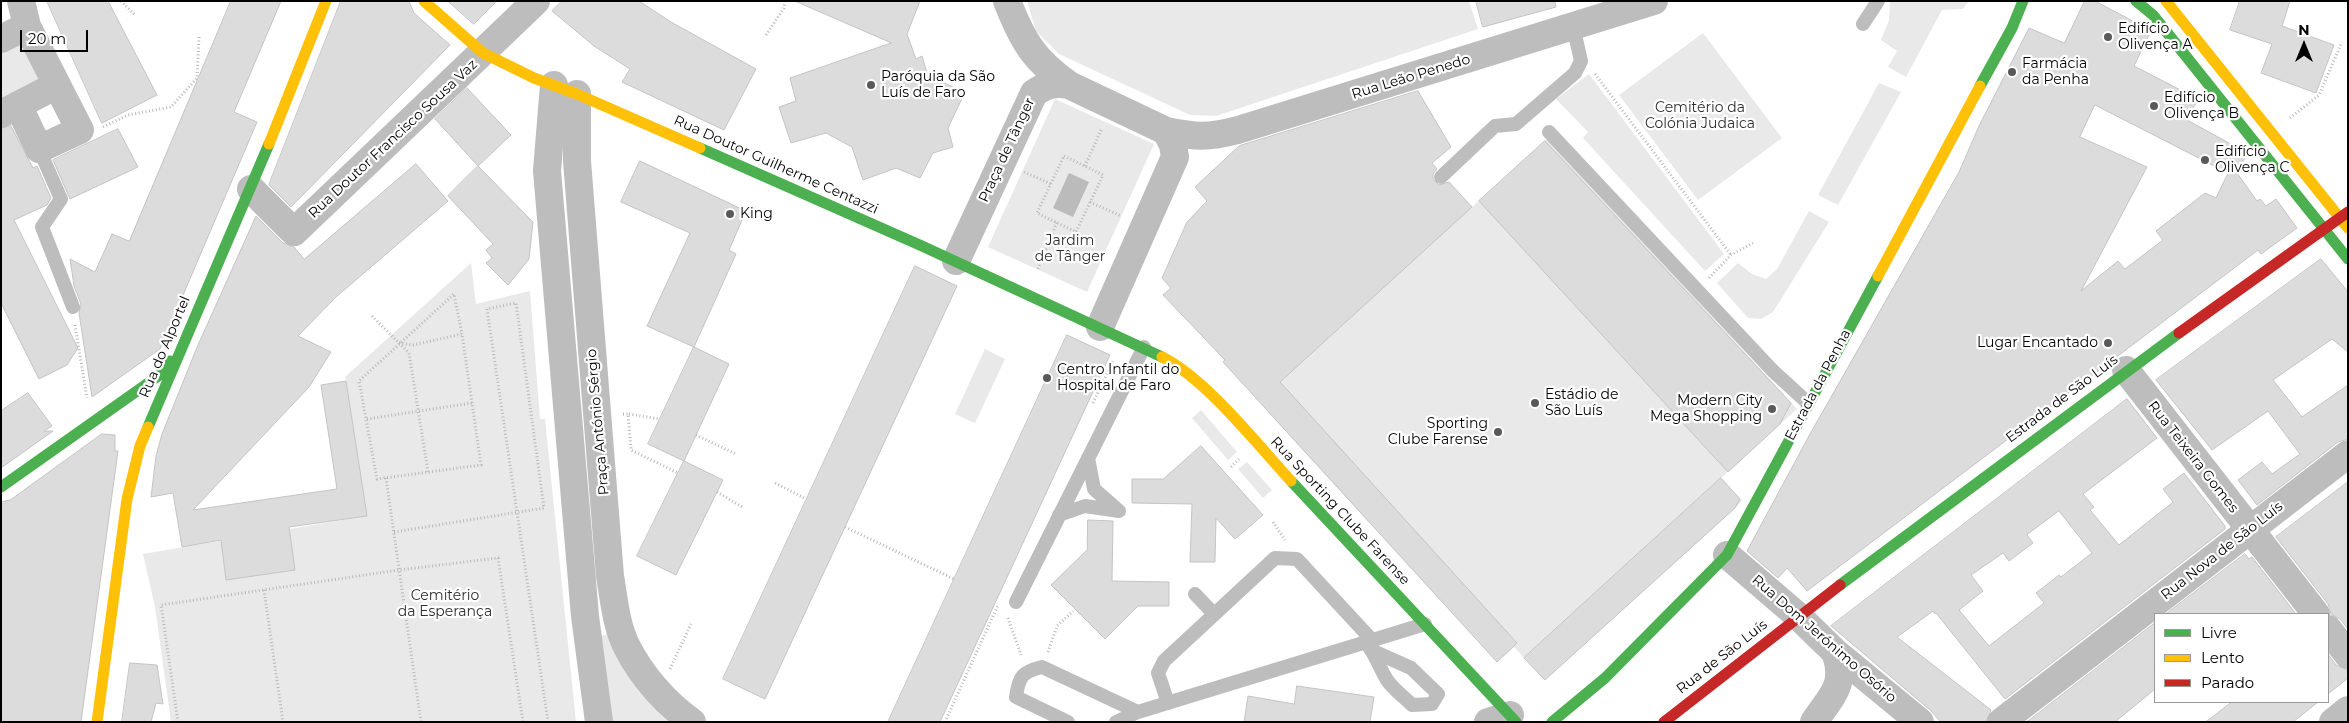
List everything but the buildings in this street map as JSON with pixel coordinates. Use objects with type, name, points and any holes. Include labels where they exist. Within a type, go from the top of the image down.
[{"type":"street","name":"Rua do Alportel","points":[[97,722],[127,499],[140,446],[184,338],[251,189],[326,1]]},
{"type":"street","name":"Rua Doutor Guilherme Centazzi","points":[[424,1],[483,53],[956,261],[1127,339]]},
{"type":"street","name":"Rua Doutor Francisco Sousa Vaz","points":[[251,189],[294,232],[536,1]]},
{"type":"street","points":[[1007,1],[1017,27],[1034,93]]},
{"type":"street","name":"Rua Leão Penedo","points":[[1166,131],[1195,137],[1212,136],[1238,130],[1654,1]]},
{"type":"street","name":"Estrada da Penha","points":[[1552,722],[1605,678],[1728,555],[1808,403],[2012,28],[2023,1]]},
{"type":"street","points":[[2136,1],[2152,15],[2348,259]]},
{"type":"street","points":[[2166,1],[2344,215],[2348,228]]},
{"type":"street","points":[[1,39],[24,14],[80,130],[39,149],[10,110],[57,85]]},
{"type":"street","points":[[1017,27],[1035,56],[1070,86]]},
{"type":"street","name":"Praça de Tânger","points":[[956,261],[1034,93],[1043,87],[1057,82],[1070,86],[1166,131]]},
{"type":"street","points":[[566,90],[547,171],[586,616],[599,722]]},
{"type":"street","name":"Praça António Sérgio","points":[[566,90],[577,161],[610,576],[616,612],[626,646],[642,672],[692,722]]},
{"type":"street","points":[[1100,326],[1175,157],[1173,145],[1166,131]]},
{"type":"street","name":"Estrada de São Luís","points":[[1798,616],[2126,370],[2323,228],[2344,215]]},
{"type":"street","points":[[1,487],[161,374],[184,338]]},
{"type":"street","name":"Rua Sporting Clube Farense","points":[[1127,339],[1175,362],[1210,394],[1425,624],[1505,720]]},
{"type":"street","name":"Rua Teixeira Gomes","points":[[2126,370],[2315,613]]},
{"type":"street","points":[[96,419],[111,418],[116,420]]},
{"type":"street","points":[[131,429],[140,446]]},
{"type":"street","name":"Rua Nova de São Luís","points":[[2001,722],[2348,454]]},
{"type":"street","name":"Rua Dom Jerónimo Osório","points":[[1728,555],[1798,616],[1835,652],[1920,722]]},
{"type":"street","name":"Rua de São Luís","points":[[1664,722],[1798,616]]},
{"type":"street","points":[[2329,630],[2348,655]]},
{"type":"street","points":[[1814,722],[1837,688],[1841,668],[1835,652]]},
{"type":"street","points":[[2333,722],[2348,710]]},
{"type":"lane","points":[[1863,24],[1878,1]]},
{"type":"lane","points":[[1441,177],[1495,126],[1516,124],[1575,74],[1581,61],[1573,26]]},
{"type":"lane","points":[[1549,132],[1773,371],[1808,403]]},
{"type":"lane","points":[[39,149],[61,199],[42,227],[73,307]]},
{"type":"lane","points":[[1010,607],[1144,347]]},
{"type":"lane","points":[[1059,515],[1085,506],[1119,511],[1094,488],[1088,458]]},
{"type":"lane","points":[[1168,703],[1158,673],[1164,661],[1275,558],[1297,559],[1370,645],[1377,663],[1389,682],[1412,705],[1432,704],[1438,694],[1411,668],[1370,645]]},
{"type":"lane","points":[[1194,594],[1214,614]]},
{"type":"lane","points":[[1116,722],[1138,712],[1370,645],[1425,624]]},
{"type":"lane","points":[[1068,722],[1016,697],[1018,681],[1026,671],[1042,667],[1138,712]]},
{"type":"path","points":[[121,1],[134,15]]},
{"type":"path","points":[[766,35],[784,8],[784,1]]},
{"type":"path","points":[[80,130],[104,126],[128,116],[171,107],[197,78],[200,38]]},
{"type":"path","points":[[2288,118],[2319,95],[2342,42]]},
{"type":"path","points":[[1581,61],[1593,71],[1731,255]]},
{"type":"path","points":[[1085,166],[1105,122]]},
{"type":"path","points":[[1064,156],[1085,166],[1103,175],[1076,232],[1037,213],[1064,156]]},
{"type":"path","points":[[1019,180],[1027,162]]},
{"type":"path","points":[[1023,171],[1051,184]]},
{"type":"path","points":[[1090,202],[1121,216]]},
{"type":"path","points":[[1117,224],[1125,207]]},
{"type":"path","points":[[1038,269],[1056,222]]},
{"type":"path","points":[[1709,278],[1731,255],[1753,243]]},
{"type":"path","points":[[1029,265],[1046,273]]},
{"type":"path","points":[[454,294],[462,334],[481,465],[377,479],[359,381],[399,343],[454,294]]},
{"type":"path","points":[[394,532],[517,512],[544,508],[516,303],[488,309],[517,512],[548,722]]},
{"type":"path","points":[[73,307],[78,355],[87,400],[84,428]]},
{"type":"path","points":[[372,316],[409,353],[428,472]]},
{"type":"path","points":[[399,343],[413,345],[462,334]]},
{"type":"path","points":[[367,419],[472,403]]},
{"type":"path","points":[[628,414],[631,450],[678,473]]},
{"type":"path","points":[[597,416],[628,414],[660,419]]},
{"type":"path","points":[[696,435],[736,454]]},
{"type":"path","points":[[386,478],[421,722]]},
{"type":"path","points":[[775,483],[806,499]]},
{"type":"path","points":[[716,492],[744,508]]},
{"type":"path","points":[[845,528],[954,579]]},
{"type":"path","points":[[178,722],[161,605],[399,570],[498,558],[523,722]]},
{"type":"path","points":[[264,590],[283,722]]},
{"type":"path","points":[[1010,607],[1026,671]]},
{"type":"path","points":[[1042,667],[1057,626],[1073,611]]},
{"type":"path","points":[[659,691],[691,624]]},
{"type":"green space","points":[[1027,1],[1469,1],[1478,29],[1216,116],[1190,115],[1059,54],[1036,31]]},
{"type":"green space","points":[[1890,1],[1969,1],[1963,9],[1942,10],[1906,77],[1888,67],[1897,51],[1881,40],[1889,20]]},
{"type":"green space","points":[[24,33],[49,82],[1,107],[1,45]]},
{"type":"green space","name":"Cemitério da Colónia Judaica","points":[[1703,33],[1782,138],[1698,200],[1619,95]]},
{"type":"green space","points":[[1589,74],[1724,254],[1705,271],[1583,138],[1588,132],[1556,99]]},
{"type":"green space","points":[[1879,83],[1901,92],[1838,205],[1818,195]]},
{"type":"green space","name":"Jardim de Tânger","points":[[1055,99],[1154,144],[1087,292],[988,247]]},
{"type":"green space","name":"Estádio de São Luís","points":[[1548,138],[1797,409],[1721,478],[1742,501],[1545,680],[1514,647],[1497,662],[1268,412],[1285,397],[1254,364],[1472,207]]},
{"type":"green space","points":[[1809,211],[1829,222],[1773,312],[1761,319],[1748,318],[1717,283],[1738,263],[1752,274],[1766,279],[1777,269]]},
{"type":"green space","name":"Cemitério da Esperança","points":[[471,263],[476,304],[530,291],[540,419],[545,419],[576,722],[171,722],[155,607],[143,554],[366,516],[345,377]]},
{"type":"green space","points":[[985,349],[1005,359],[975,423],[955,414]]},
{"type":"green space","points":[[1201,410],[1237,452],[1228,460],[1192,418]]},
{"type":"green space","points":[[1247,462],[1272,490],[1263,498],[1238,469]]},
{"type":"green space","points":[[607,634],[633,680],[648,701],[667,721],[611,722],[601,636]]},
{"type":"shaded area","points":[[1069,173],[1089,182],[1073,217],[1053,208]]},
{"type":"traffic: fast","points":[[1980,86],[2012,28],[2023,1]]},
{"type":"traffic: fast","points":[[2136,1],[2153,15],[2348,259]]},
{"type":"traffic: fast","points":[[148,427],[269,144]]},
{"type":"traffic: fast","points":[[700,148],[922,246],[1162,357]]},
{"type":"traffic: fast","points":[[1552,722],[1605,678],[1727,555],[1878,276]]},
{"type":"traffic: fast","points":[[1840,585],[2179,333]]},
{"type":"traffic: fast","points":[[1,487],[161,374],[170,361]]},
{"type":"traffic: fast","points":[[1291,481],[1516,722]]},
{"type":"traffic: slow","points":[[269,144],[326,1]]},
{"type":"traffic: slow","points":[[424,1],[483,53],[534,78],[577,94],[700,148]]},
{"type":"traffic: slow","points":[[2166,1],[2348,228]]},
{"type":"traffic: slow","points":[[1878,276],[1980,86]]},
{"type":"traffic: slow","points":[[1162,357],[1196,380],[1213,396],[1291,481]]},
{"type":"traffic: slow","points":[[97,722],[127,499],[140,446],[148,427]]},
{"type":"traffic: jam","points":[[2179,333],[2348,212]]},
{"type":"traffic: jam","points":[[1664,722],[1840,585]]},
{"type":"place","name":"Edifício Olivença A","points":[[2108,37]]},
{"type":"place","name":"Farmácia da Penha","points":[[2012,72]]},
{"type":"place","name":"Paróquia da São Luís de Faro","points":[[871,85]]},
{"type":"place","name":"Edifício Olivença B","points":[[2154,106]]},
{"type":"place","name":"Edifício Olivença C","points":[[2205,160]]},
{"type":"place","name":"King","points":[[730,214]]},
{"type":"place","name":"Lugar Encantado","points":[[2108,343]]},
{"type":"place","name":"Centro Infantil do Hospital de Faro","points":[[1047,378]]},
{"type":"place","name":"Estádio de São Luís","points":[[1535,403]]},
{"type":"place","name":"Modern City Mega Shopping","points":[[1772,409]]},
{"type":"place","name":"Sporting Clube Farense","points":[[1498,432]]}]
